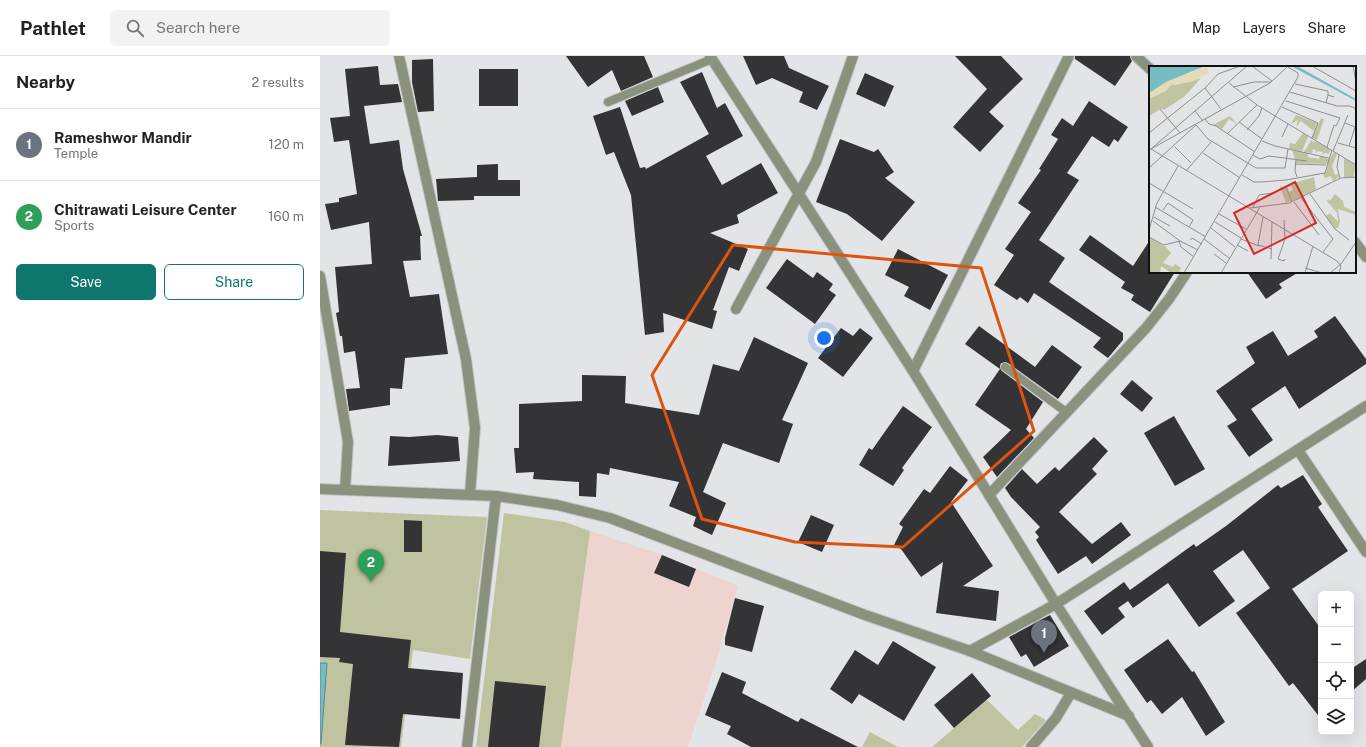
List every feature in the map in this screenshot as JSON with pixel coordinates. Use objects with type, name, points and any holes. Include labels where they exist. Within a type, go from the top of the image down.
[{"type":"street","points":[[399,56],[466,359],[475,428],[470,494]]},
{"type":"street","points":[[736,309],[816,162],[853,56]]},
{"type":"street","points":[[913,371],[1069,56]]},
{"type":"street","points":[[1136,56],[1149,68]]},
{"type":"street","points":[[711,57],[798,195],[913,371],[1056,604],[1148,747]]},
{"type":"street","points":[[1356,243],[1366,257]]},
{"type":"street","points":[[989,495],[1146,328],[1187,273]]},
{"type":"street","points":[[320,276],[348,442],[346,490]]},
{"type":"street","points":[[970,651],[1056,604],[1366,406]]},
{"type":"street","points":[[1298,450],[1366,552]]},
{"type":"street","points":[[320,489],[496,496],[557,505],[610,518],[865,616],[970,651],[1129,716]]},
{"type":"street","points":[[467,747],[496,496]]},
{"type":"street","points":[[1031,747],[1056,718],[1071,693]]},
{"type":"lane","points":[[608,102],[711,57]]},
{"type":"lane","points":[[1005,367],[1066,412]]},
{"type":"highlighted area","points":[[733,245],[981,268],[1034,431],[903,547],[795,542],[702,519],[652,375]]},
{"type":"shaded area","points":[[590,531],[662,555],[738,586],[716,662],[688,747],[561,747]]},
{"type":"green space","points":[[320,510],[487,517],[470,659],[413,650],[401,747],[320,747]]},
{"type":"green space","points":[[504,513],[565,522],[590,531],[561,747],[476,747]]},
{"type":"green space","points":[[987,700],[1018,730],[1035,714],[1046,720],[1022,747],[932,747]]},
{"type":"green space","points":[[870,732],[898,747],[862,747]]},
{"type":"water","points":[[320,663],[327,663],[321,744],[320,744]]},
{"type":"building","points":[[566,56],[644,56],[653,77],[621,91],[612,70],[588,87]]},
{"type":"building","points":[[743,56],[784,56],[789,68],[829,86],[817,110],[799,102],[803,92],[772,78],[756,85]]},
{"type":"building","points":[[955,56],[1001,56],[1023,79],[989,112],[1004,126],[980,152],[953,127],[987,89]]},
{"type":"building","points":[[1075,56],[1130,56],[1132,61],[1115,86],[1075,59]]},
{"type":"building","points":[[433,59],[434,111],[418,112],[412,82],[412,60]]},
{"type":"building","points":[[378,66],[380,85],[398,84],[402,102],[364,106],[370,144],[399,140],[403,169],[422,236],[420,236],[421,260],[403,261],[410,297],[439,294],[448,354],[405,358],[402,389],[390,388],[390,405],[349,411],[346,389],[360,388],[355,351],[344,353],[342,336],[340,336],[336,313],[339,312],[335,267],[372,264],[369,222],[331,230],[325,204],[339,202],[339,198],[357,194],[349,140],[334,142],[330,118],[350,116],[345,69]]},
{"type":"building","points":[[479,69],[518,69],[518,106],[479,106]]},
{"type":"building","points":[[702,72],[717,108],[725,103],[743,136],[706,156],[722,185],[761,163],[778,193],[737,215],[739,223],[710,233],[748,249],[739,271],[729,267],[713,310],[717,311],[712,329],[663,313],[664,332],[645,335],[631,195],[614,152],[606,155],[593,116],[620,107],[640,168],[645,167],[646,169],[709,134],[680,82]]},
{"type":"building","points":[[865,73],[894,86],[885,107],[856,94]]},
{"type":"building","points":[[658,87],[664,102],[632,116],[625,101]]},
{"type":"building","points":[[1089,101],[1128,127],[1118,142],[1114,139],[1109,147],[1092,136],[1067,173],[1079,180],[1039,240],[1065,258],[1049,282],[1123,333],[1123,340],[1108,358],[1093,347],[1101,338],[1034,293],[1028,303],[1020,297],[1017,300],[994,285],[1014,255],[1005,249],[1031,212],[1018,203],[1041,170],[1039,169],[1058,139],[1051,135],[1062,118],[1073,126]]},
{"type":"building","points":[[840,139],[874,152],[878,149],[894,172],[885,178],[915,202],[882,241],[847,214],[816,202]]},
{"type":"building","points":[[498,164],[498,180],[520,180],[520,196],[474,196],[474,200],[438,201],[436,179],[477,177],[477,165]]},
{"type":"building","points":[[1090,235],[1133,266],[1149,242],[1149,273],[1174,273],[1150,312],[1131,300],[1134,295],[1121,288],[1125,282],[1079,250]]},
{"type":"building","points":[[898,249],[948,275],[930,310],[904,296],[909,287],[885,275]]},
{"type":"building","points":[[787,259],[813,278],[817,272],[833,284],[829,290],[836,295],[815,324],[766,288]]},
{"type":"building","points":[[1248,273],[1297,273],[1279,284],[1282,288],[1266,299]]},
{"type":"building","points":[[1335,316],[1366,359],[1366,364],[1299,409],[1285,386],[1251,409],[1273,440],[1249,457],[1227,426],[1237,420],[1216,391],[1255,363],[1246,347],[1273,331],[1288,356],[1318,337],[1314,331]]},
{"type":"building","points":[[979,326],[1035,367],[1052,345],[1082,367],[1058,399],[1008,363],[1001,363],[1000,367],[1002,371],[1043,402],[1026,429],[1034,438],[997,477],[983,457],[1011,430],[975,405],[1000,369],[965,344]]},
{"type":"building","points":[[841,328],[853,336],[860,328],[873,338],[843,377],[818,358]]},
{"type":"building","points":[[754,337],[808,363],[782,420],[793,424],[779,463],[723,443],[703,492],[726,503],[712,535],[693,526],[696,517],[669,506],[679,482],[610,468],[609,475],[597,473],[596,497],[579,496],[579,482],[533,479],[534,472],[516,473],[514,448],[519,448],[519,404],[582,401],[582,375],[626,376],[625,403],[699,415],[713,364],[739,371]]},
{"type":"building","points":[[1132,380],[1153,398],[1142,412],[1120,394]]},
{"type":"building","points":[[903,406],[932,427],[902,468],[904,470],[893,486],[859,465],[869,448],[872,450]]},
{"type":"building","points":[[1174,416],[1205,469],[1175,486],[1144,433]]},
{"type":"building","points":[[437,435],[458,437],[460,461],[388,466],[390,436],[409,437]]},
{"type":"building","points":[[1094,437],[1108,451],[1092,469],[1097,474],[1059,512],[1092,544],[1121,522],[1131,535],[1092,564],[1086,556],[1058,574],[1036,540],[1039,537],[1035,532],[1040,527],[1011,497],[1005,488],[1022,469],[1037,484],[1055,467],[1059,471]]},
{"type":"building","points":[[950,466],[968,480],[951,502],[993,566],[963,586],[999,591],[996,621],[936,613],[943,562],[921,577],[901,549],[894,545],[903,527],[899,524],[924,489],[930,493]]},
{"type":"building","points":[[1303,475],[1322,504],[1318,507],[1348,551],[1292,589],[1318,625],[1318,715],[1293,683],[1289,686],[1236,613],[1270,588],[1243,550],[1213,571],[1235,601],[1199,627],[1168,583],[1133,608],[1128,601],[1118,608],[1125,617],[1102,635],[1084,611],[1124,582],[1130,590],[1194,544],[1196,547],[1226,526],[1278,485],[1281,488]]},
{"type":"building","points":[[811,515],[834,525],[822,552],[798,542]]},
{"type":"building","points":[[404,520],[422,521],[422,552],[404,552]]},
{"type":"building","points":[[320,551],[346,553],[340,632],[411,640],[408,668],[463,673],[460,719],[403,714],[399,747],[345,745],[353,664],[339,662],[340,658],[320,657]]},
{"type":"building","points":[[662,555],[696,569],[689,587],[654,573]]},
{"type":"building","points":[[735,598],[764,606],[752,652],[725,645],[725,638]]},
{"type":"building","points":[[1050,615],[1069,646],[1034,667],[1026,654],[1021,657],[1009,637]]},
{"type":"building","points":[[1168,639],[1192,672],[1194,671],[1225,722],[1206,736],[1182,697],[1162,714],[1151,700],[1147,703],[1124,670]]},
{"type":"building","points":[[893,641],[936,667],[904,721],[859,694],[852,704],[830,689],[855,650],[878,665]]},
{"type":"building","points":[[1366,659],[1366,679],[1354,689],[1354,667]]},
{"type":"building","points":[[722,672],[746,682],[742,693],[798,722],[801,718],[858,747],[751,747],[727,734],[731,726],[705,715]]},
{"type":"building","points":[[972,673],[991,696],[954,728],[934,705]]},
{"type":"building","points":[[495,681],[546,686],[539,747],[488,747]]},
{"type":"place","name":"Chitrawati Leisure Center","points":[[371,582]]},
{"type":"place","name":"Rameshwor Mandir","points":[[1044,653]]}]
